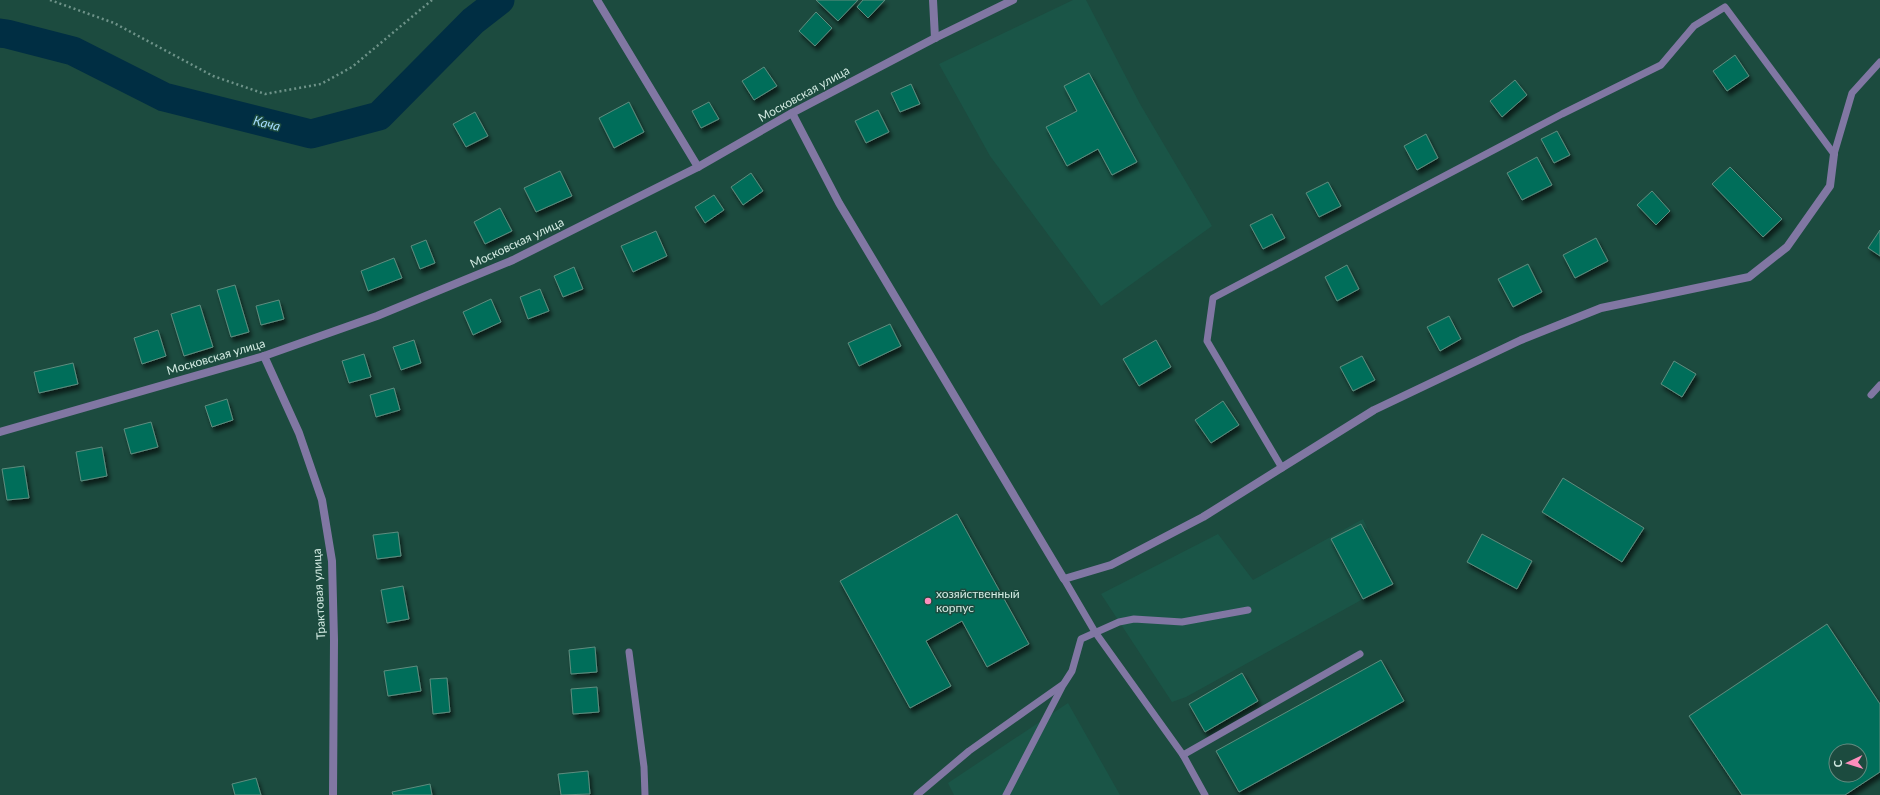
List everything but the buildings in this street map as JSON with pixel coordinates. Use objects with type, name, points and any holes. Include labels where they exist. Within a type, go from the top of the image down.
[{"type":"street","points":[[597,0],[698,167]]},
{"type":"street","points":[[933,0],[935,38]]},
{"type":"street","name":"Московская улица","points":[[0,432],[264,356],[377,316],[513,260],[698,167],[792,113],[935,38],[1013,0]]},
{"type":"street","points":[[792,113],[839,203],[1064,579],[1111,564],[1203,517],[1374,410],[1522,340],[1601,308],[1749,277],[1787,247],[1830,186],[1834,154]]},
{"type":"street","name":"Трактовая улица","points":[[264,356],[299,433],[322,500],[332,561],[334,640],[333,795]]},
{"type":"lane","points":[[1282,468],[1207,341],[1213,298],[1562,114],[1661,65],[1694,26],[1725,7],[1834,154]]},
{"type":"lane","points":[[1834,154],[1852,93],[1880,62]]},
{"type":"lane","points":[[1870,395],[1880,385]]},
{"type":"lane","points":[[1064,579],[1095,632],[1183,755],[1205,795]]},
{"type":"lane","points":[[1006,795],[1063,684],[1072,671],[1081,639],[1120,622],[1134,619],[1182,622],[1248,610]]},
{"type":"lane","points":[[629,652],[644,767],[645,795]]},
{"type":"lane","points":[[1183,755],[1360,654]]},
{"type":"lane","points":[[917,795],[969,751],[1063,684]]},
{"type":"path","points":[[50,0],[114,23],[213,76],[265,94],[322,84],[352,67],[432,0]]},
{"type":"shaded area","points":[[1073,0],[1086,0],[1140,104],[1212,226],[1101,306],[990,156],[939,64]]},
{"type":"shaded area","points":[[1363,519],[1393,584],[1363,599],[1186,697],[1172,702],[1101,594],[1218,534],[1253,580]]},
{"type":"shaded area","points":[[1068,703],[1120,795],[954,795],[948,783]]},
{"type":"waterway","name":"Кача","points":[[0,33],[73,51],[164,97],[311,134],[379,116],[473,21],[500,0]]},
{"type":"place","name":"хозяйственный корпус","points":[[928,601]]}]
